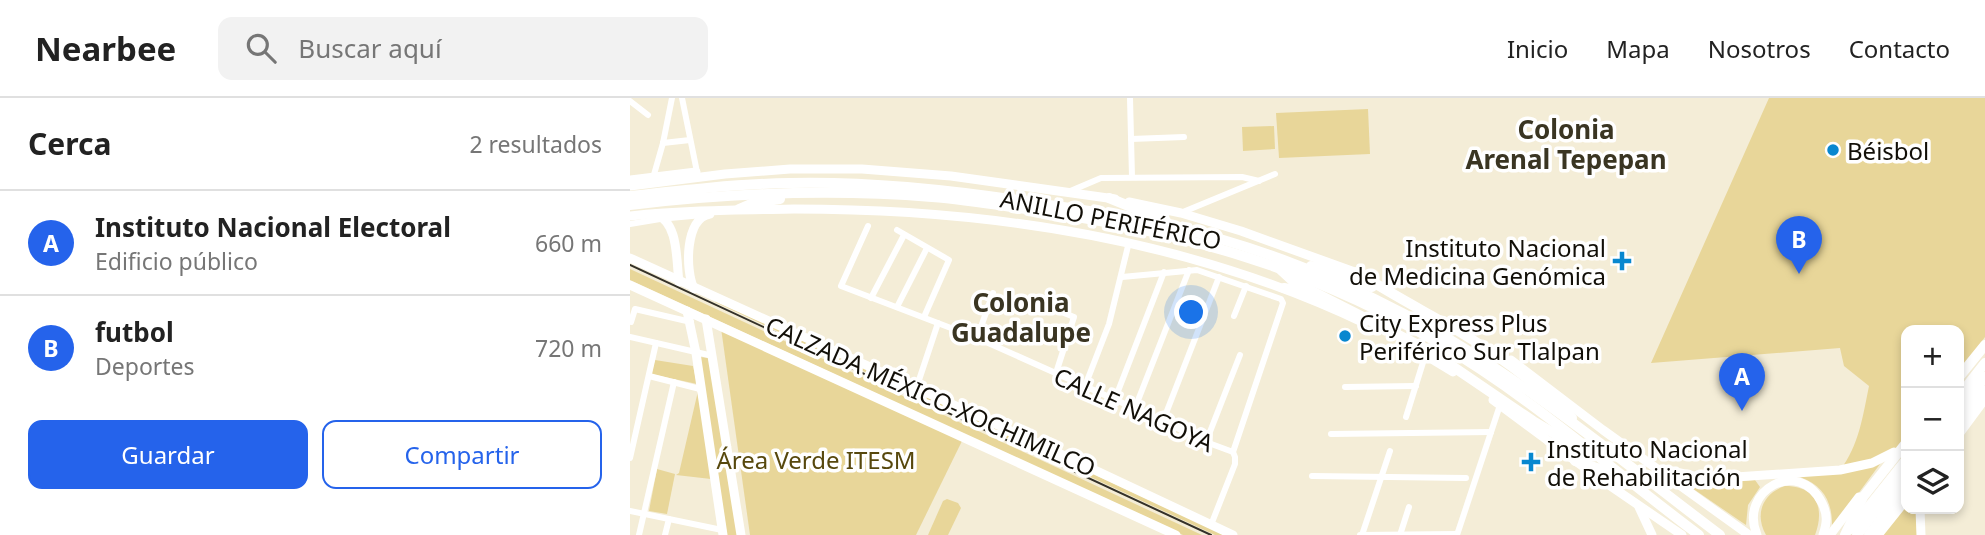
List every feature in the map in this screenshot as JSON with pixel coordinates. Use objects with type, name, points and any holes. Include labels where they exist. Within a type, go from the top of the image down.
[{"type":"highway","name":"ANILLO PERIFÉRICO","points":[[630,205],[789,183],[908,187],[977,193],[1103,213],[1227,241],[1403,313],[1476,356],[1534,396],[1717,535]]},
{"type":"highway","name":"ANILLO PERIFÉRICO","points":[[630,196],[674,200],[803,193],[933,197],[1086,218],[1194,240],[1284,265],[1380,310],[1449,349],[1532,405],[1623,473],[1699,535]]},
{"type":"highway","points":[[734,209],[803,193]]},
{"type":"highway","points":[[1109,198],[1160,218],[1177,228]]},
{"type":"highway","points":[[1284,265],[1332,271],[1394,296],[1457,330],[1557,402],[1623,473],[1704,535]]},
{"type":"highway","points":[[1284,265],[1294,282],[1430,351],[1532,421],[1623,473],[1717,535]]},
{"type":"highway","points":[[1357,272],[1394,296]]},
{"type":"highway","points":[[1282,294],[1337,303]]},
{"type":"highway","points":[[1964,369],[1985,342]]},
{"type":"highway","points":[[1964,382],[1985,363]]},
{"type":"highway","points":[[1964,390],[1985,363]]},
{"type":"highway","points":[[1964,402],[1985,375]]},
{"type":"highway","points":[[1964,417],[1985,391]]},
{"type":"highway","points":[[1845,535],[1863,497],[1901,448]]},
{"type":"highway","points":[[1575,461],[1623,473]]},
{"type":"highway","points":[[1845,535],[1901,466]]},
{"type":"highway","points":[[1857,535],[1901,479]]},
{"type":"highway","points":[[1868,535],[1901,492]]},
{"type":"main road","points":[[630,186],[697,172],[725,174],[790,169],[862,169],[951,176],[1109,198],[1181,213],[1241,231],[1357,272],[1486,342],[1749,535]]},
{"type":"main road","points":[[657,216],[674,200],[725,174]]},
{"type":"main road","points":[[630,180],[652,180],[674,200],[734,209],[895,211],[979,218],[1048,227],[1194,258],[1282,294],[1337,310],[1402,341],[1464,379],[1682,535]]},
{"type":"main road","points":[[694,289],[688,256],[695,223],[705,215],[734,209]]},
{"type":"main road","points":[[630,216],[657,216],[666,220],[672,232],[678,282]]},
{"type":"main road","name":"CALZADA MÉXICO-XOCHIMILCO","points":[[630,258],[1233,535]]},
{"type":"main road","name":"CALZADA MÉXICO-XOCHIMILCO","points":[[630,285],[1177,535]]},
{"type":"main road","points":[[687,311],[696,353],[722,532]]},
{"type":"main road","points":[[706,319],[741,535]]},
{"type":"main road","points":[[1964,427],[1985,399]]},
{"type":"main road","points":[[1830,535],[1901,446]]},
{"type":"main road","points":[[1648,463],[1667,471],[1706,480],[1840,471],[1871,463],[1894,453]]},
{"type":"main road","points":[[1757,476],[1769,488]]},
{"type":"main road","points":[[1757,535],[1752,512],[1761,495],[1777,483],[1793,481],[1800,482],[1815,492],[1826,512],[1823,535]]},
{"type":"main road","points":[[1633,500],[1644,515],[1652,535]]},
{"type":"main road","points":[[1878,535],[1901,506]]},
{"type":"main road","points":[[1920,514],[1921,535]]},
{"type":"street","points":[[652,180],[672,98]]},
{"type":"street","points":[[682,98],[697,172]]},
{"type":"street","points":[[1130,98],[1132,177]]},
{"type":"street","points":[[630,101],[648,115]]},
{"type":"street","points":[[1131,139],[1184,137]]},
{"type":"street","points":[[663,143],[690,140]]},
{"type":"street","points":[[1181,213],[1275,174]]},
{"type":"street","points":[[1068,192],[1101,178],[1242,177],[1259,181]]},
{"type":"street","points":[[674,200],[705,215]]},
{"type":"street","points":[[630,224],[657,216]]},
{"type":"street","name":"CALLE NAGOYA","points":[[868,226],[841,286],[977,338],[1233,452]]},
{"type":"street","points":[[897,230],[948,260],[924,317]]},
{"type":"street","points":[[871,298],[904,235]]},
{"type":"street","points":[[1085,386],[1110,324],[1129,243]]},
{"type":"street","points":[[897,307],[927,248]]},
{"type":"street","points":[[1135,408],[1189,270]]},
{"type":"street","points":[[1122,277],[1197,270],[1282,294],[1283,307],[1233,452],[1236,457],[1235,464],[1211,525]]},
{"type":"street","points":[[1115,400],[1164,272]]},
{"type":"street","points":[[1163,421],[1219,277]]},
{"type":"street","points":[[1234,316],[1246,286]]},
{"type":"street","points":[[977,338],[993,293]]},
{"type":"street","points":[[1032,300],[1074,317],[1056,373]]},
{"type":"street","points":[[990,302],[1013,309]]},
{"type":"street","points":[[631,322],[635,309],[691,322]]},
{"type":"street","points":[[916,389],[938,323]]},
{"type":"street","points":[[630,337],[713,356]]},
{"type":"street","points":[[630,458],[656,343]]},
{"type":"street","points":[[1206,442],[1240,355]]},
{"type":"street","points":[[1406,417],[1425,356]]},
{"type":"street","points":[[649,376],[700,388]]},
{"type":"street","points":[[639,535],[674,382]]},
{"type":"street","points":[[1345,387],[1416,386]]},
{"type":"street","points":[[1390,451],[1361,535],[1457,535],[1500,405]]},
{"type":"street","points":[[1331,434],[1491,432]]},
{"type":"street","points":[[1312,476],[1466,478]]},
{"type":"street","points":[[1400,535],[1409,507]]},
{"type":"street","points":[[630,511],[722,532]]},
{"type":"street","points":[[665,535],[669,519]]},
{"type":"street","points":[[691,535],[693,524]]},
{"type":"green space","points":[[1769,98],[1985,98],[1985,337],[1964,365],[1964,325],[1901,325],[1901,444],[1894,452],[1840,470],[1856,441],[1869,386],[1844,366],[1840,348],[1651,363]]},
{"type":"green space","points":[[1368,109],[1370,154],[1279,158],[1276,113]]},
{"type":"green space","points":[[1274,126],[1275,149],[1243,151],[1242,127]]},
{"type":"green space","points":[[630,269],[1202,535],[1183,535],[630,280]]},
{"type":"green space","points":[[716,300],[1225,535],[1215,535],[715,302]]},
{"type":"green space","name":"Área Verde ITESM","points":[[721,328],[962,441],[916,535],[750,535]]},
{"type":"green space","points":[[700,357],[709,358],[739,535],[727,535]]},
{"type":"green space","points":[[655,360],[693,366],[697,384],[651,374]]},
{"type":"green space","points":[[698,391],[711,479],[676,475],[679,473]]},
{"type":"green space","points":[[1883,460],[1832,529],[1831,512],[1826,497],[1816,485],[1800,477]]},
{"type":"green space","points":[[657,469],[675,474],[667,514],[649,511]]},
{"type":"green space","points":[[1673,475],[1710,483],[1755,480],[1760,487],[1748,505],[1746,525]]},
{"type":"green space","points":[[1785,486],[1805,490],[1816,501],[1819,516],[1815,535],[1766,535],[1761,519],[1763,505],[1771,494]]},
{"type":"green space","points":[[947,499],[958,503],[961,508],[948,535],[928,535],[943,501]]},
{"type":"green space","points":[[1901,508],[1901,514],[1916,514],[1917,535],[1878,535]]},
{"type":"tram line","points":[[630,265],[1211,535]]},
{"type":"place","name":"Béisbol","points":[[1833,150]]},
{"type":"place","name":"Instituto Nacional de Medicina Genómica","points":[[1622,261]]},
{"type":"place","name":"futbol","points":[[1799,274]]},
{"type":"place","name":"City Express Plus Periférico Sur Tlalpan","points":[[1345,336]]},
{"type":"place","name":"Instituto Nacional Electoral","points":[[1742,411]]},
{"type":"place","name":"Instituto Nacional de Rehabilitación","points":[[1531,462]]},
{"type":"district","name":"Colonia Arenal Tepepan","points":[[1566,144]]},
{"type":"district","name":"Colonia Guadalupe","points":[[1021,316]]}]
